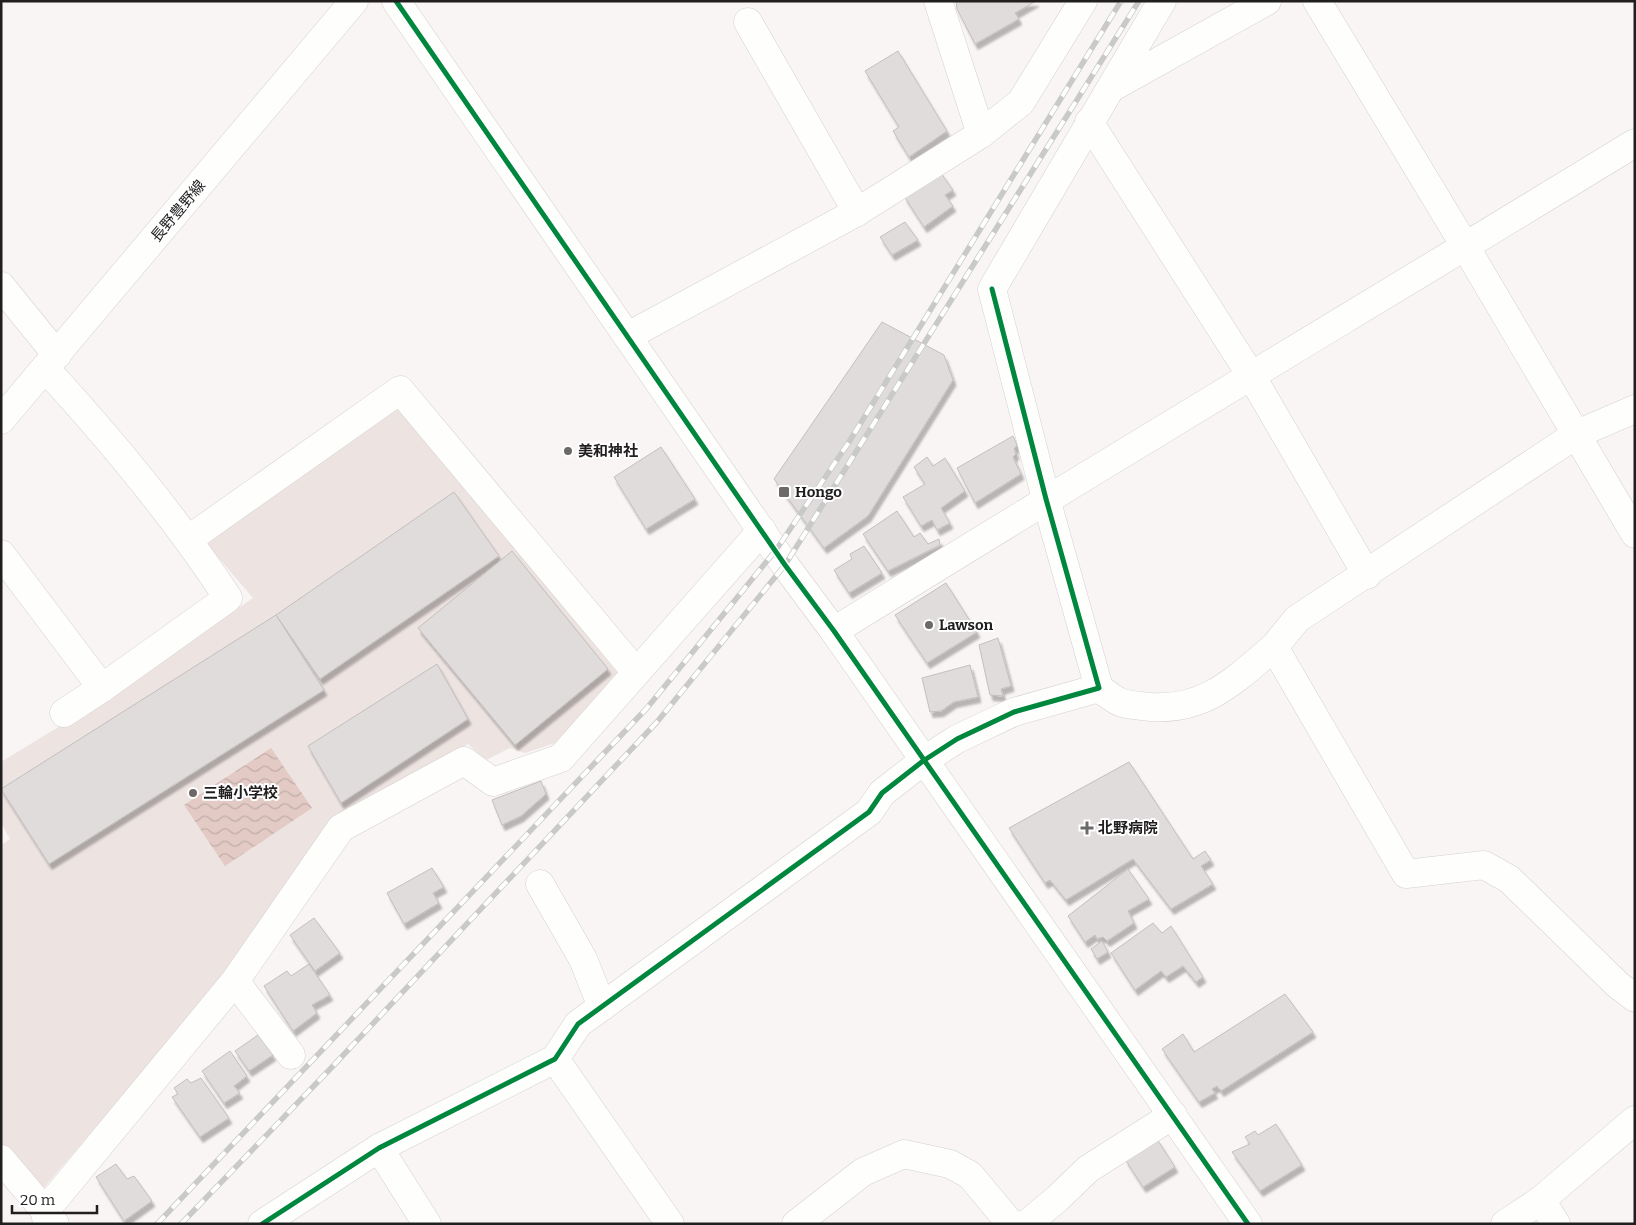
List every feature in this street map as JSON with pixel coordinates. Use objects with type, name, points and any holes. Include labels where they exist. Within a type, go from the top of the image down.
[{"type":"street","name":"長野豊野線","points":[[1,420],[354,1]]},
{"type":"street","points":[[396,1],[762,530],[1248,1224]]},
{"type":"street","points":[[938,1],[981,134]]},
{"type":"street","points":[[628,336],[857,212],[981,134],[1021,102],[1083,1]]},
{"type":"street","points":[[1162,1],[992,289],[1046,499],[1099,688],[1119,704],[1171,708],[1203,700],[1230,684],[1274,648],[1297,619],[1367,575],[1577,434],[1635,408]]},
{"type":"street","points":[[1109,88],[1267,1]]},
{"type":"street","points":[[1317,1],[1465,246],[1635,534]]},
{"type":"street","points":[[748,22],[857,212]]},
{"type":"street","points":[[1090,122],[1252,377],[1367,575]]},
{"type":"street","points":[[834,631],[1046,499],[1252,377],[1635,143]]},
{"type":"street","points":[[1,286],[51,361],[102,431],[189,539],[228,598],[64,713]]},
{"type":"street","points":[[189,539],[400,390],[636,672]]},
{"type":"street","points":[[1,1159],[49,1219],[235,981],[341,828],[464,761],[493,782],[561,758],[762,530]]},
{"type":"street","points":[[1,554],[102,688]]},
{"type":"street","points":[[1274,648],[1406,874],[1484,865],[1509,879],[1629,986]]},
{"type":"street","points":[[262,1224],[379,1148],[556,1059],[578,1024],[869,812],[882,793],[923,761],[957,739],[1014,712],[1099,688]]},
{"type":"street","points":[[540,884],[583,959],[602,1007]]},
{"type":"street","points":[[235,981],[291,1055]]},
{"type":"street","points":[[556,1059],[670,1224]]},
{"type":"street","points":[[1027,1224],[1088,1169],[1173,1115]]},
{"type":"street","points":[[1505,1224],[1541,1200],[1635,1120]]},
{"type":"street","points":[[379,1148],[427,1224]]},
{"type":"street","points":[[796,1224],[864,1172],[904,1154],[950,1164],[970,1175],[1010,1223],[1014,1224]]},
{"type":"street","points":[[1541,1200],[1556,1224]]},
{"type":"shaded area","name":"三輪小学校","points":[[399,407],[621,677],[615,687],[555,743],[525,753],[510,748],[486,760],[468,744],[327,826],[227,973],[42,1190],[31,1183],[1,1145],[1,845],[10,839],[1,823],[1,762],[106,698],[253,598],[205,542]]},
{"type":"water","points":[[271,748],[312,808],[225,866],[184,805]]},
{"type":"building","points":[[956,1],[1036,1],[1015,13],[1019,19],[975,44],[957,9]]},
{"type":"building","points":[[898,51],[947,131],[909,157],[893,131],[899,127],[865,71]]},
{"type":"building","points":[[941,173],[953,190],[945,195],[953,206],[924,227],[904,196]]},
{"type":"building","points":[[905,222],[918,240],[892,255],[880,237]]},
{"type":"building","points":[[882,322],[944,355],[953,380],[868,516],[824,548],[774,479]]},
{"type":"building","points":[[1013,436],[1017,445],[1014,449],[1016,454],[1013,457],[1021,474],[975,503],[957,468]]},
{"type":"building","points":[[661,447],[695,499],[646,529],[614,477]]},
{"type":"building","points":[[927,457],[933,466],[945,458],[965,491],[941,508],[950,523],[937,530],[932,520],[921,526],[903,497],[925,484],[914,467]]},
{"type":"building","points":[[454,492],[499,556],[320,679],[276,615]]},
{"type":"building","points":[[897,511],[914,537],[920,533],[928,544],[939,539],[940,545],[888,571],[863,534]]},
{"type":"building","points":[[864,546],[882,573],[849,593],[834,570],[852,559],[850,554]]},
{"type":"building","points":[[512,551],[608,669],[515,745],[418,628]]},
{"type":"building","points":[[946,583],[977,632],[927,663],[895,615]]},
{"type":"building","points":[[276,615],[324,690],[49,864],[1,789]]},
{"type":"building","points":[[998,638],[1011,686],[1001,689],[1003,696],[990,695],[979,645]]},
{"type":"building","points":[[437,664],[468,719],[341,803],[308,746]]},
{"type":"building","points":[[970,665],[978,697],[954,702],[941,711],[930,712],[922,678]]},
{"type":"building","points":[[1129,762],[1193,859],[1205,851],[1211,860],[1201,866],[1213,884],[1171,909],[1133,859],[1066,900],[1050,880],[1045,883],[1009,828]]},
{"type":"building","points":[[541,781],[546,794],[521,816],[502,825],[492,800]]},
{"type":"building","points":[[432,868],[444,887],[433,893],[439,903],[404,924],[387,893]]},
{"type":"building","points":[[1128,869],[1149,899],[1128,911],[1134,923],[1107,941],[1103,937],[1097,939],[1095,935],[1085,942],[1068,916]]},
{"type":"building","points":[[314,918],[340,953],[315,971],[290,935]]},
{"type":"building","points":[[1153,923],[1162,933],[1171,926],[1203,977],[1196,982],[1183,966],[1166,977],[1161,971],[1135,990],[1111,953]]},
{"type":"building","points":[[1102,941],[1108,952],[1097,959],[1091,949]]},
{"type":"building","points":[[309,964],[330,995],[312,1005],[317,1013],[293,1031],[264,986],[287,971],[291,976]]},
{"type":"building","points":[[1285,994],[1313,1032],[1221,1091],[1217,1086],[1212,1089],[1215,1093],[1199,1102],[1162,1049],[1183,1034],[1194,1052]]},
{"type":"building","points":[[258,1035],[273,1055],[249,1071],[235,1051]]},
{"type":"building","points":[[230,1051],[247,1076],[234,1086],[240,1093],[224,1103],[202,1071]]},
{"type":"building","points":[[201,1078],[229,1118],[200,1137],[172,1097],[178,1094],[174,1088],[187,1079],[191,1083]]},
{"type":"building","points":[[1276,1124],[1302,1165],[1260,1191],[1232,1152],[1250,1144],[1245,1137],[1255,1131],[1258,1135]]},
{"type":"building","points":[[1157,1139],[1175,1167],[1143,1187],[1125,1159]]},
{"type":"building","points":[[116,1164],[127,1179],[134,1176],[152,1201],[124,1221],[96,1177]]},
{"type":"railway","points":[[157,1224],[647,708],[776,550],[849,442],[1121,1]]},
{"type":"railway","points":[[181,1224],[333,1066],[657,722],[785,565],[1139,1]]},
{"type":"cycle path","points":[[396,1],[785,565],[834,631],[1248,1224]]},
{"type":"cycle path","points":[[262,1224],[379,1148],[555,1059],[578,1024],[869,812],[882,793],[923,761],[957,739],[1014,712],[1099,688],[1046,499],[992,289]]},
{"type":"place","name":"美和神社","points":[[568,451]]},
{"type":"place","name":"Hongo","points":[[784,492]]},
{"type":"place","name":"Lawson","points":[[929,625]]},
{"type":"place","name":"三輪小学校","points":[[193,793]]},
{"type":"place","name":"北野病院","points":[[1087,828]]}]
